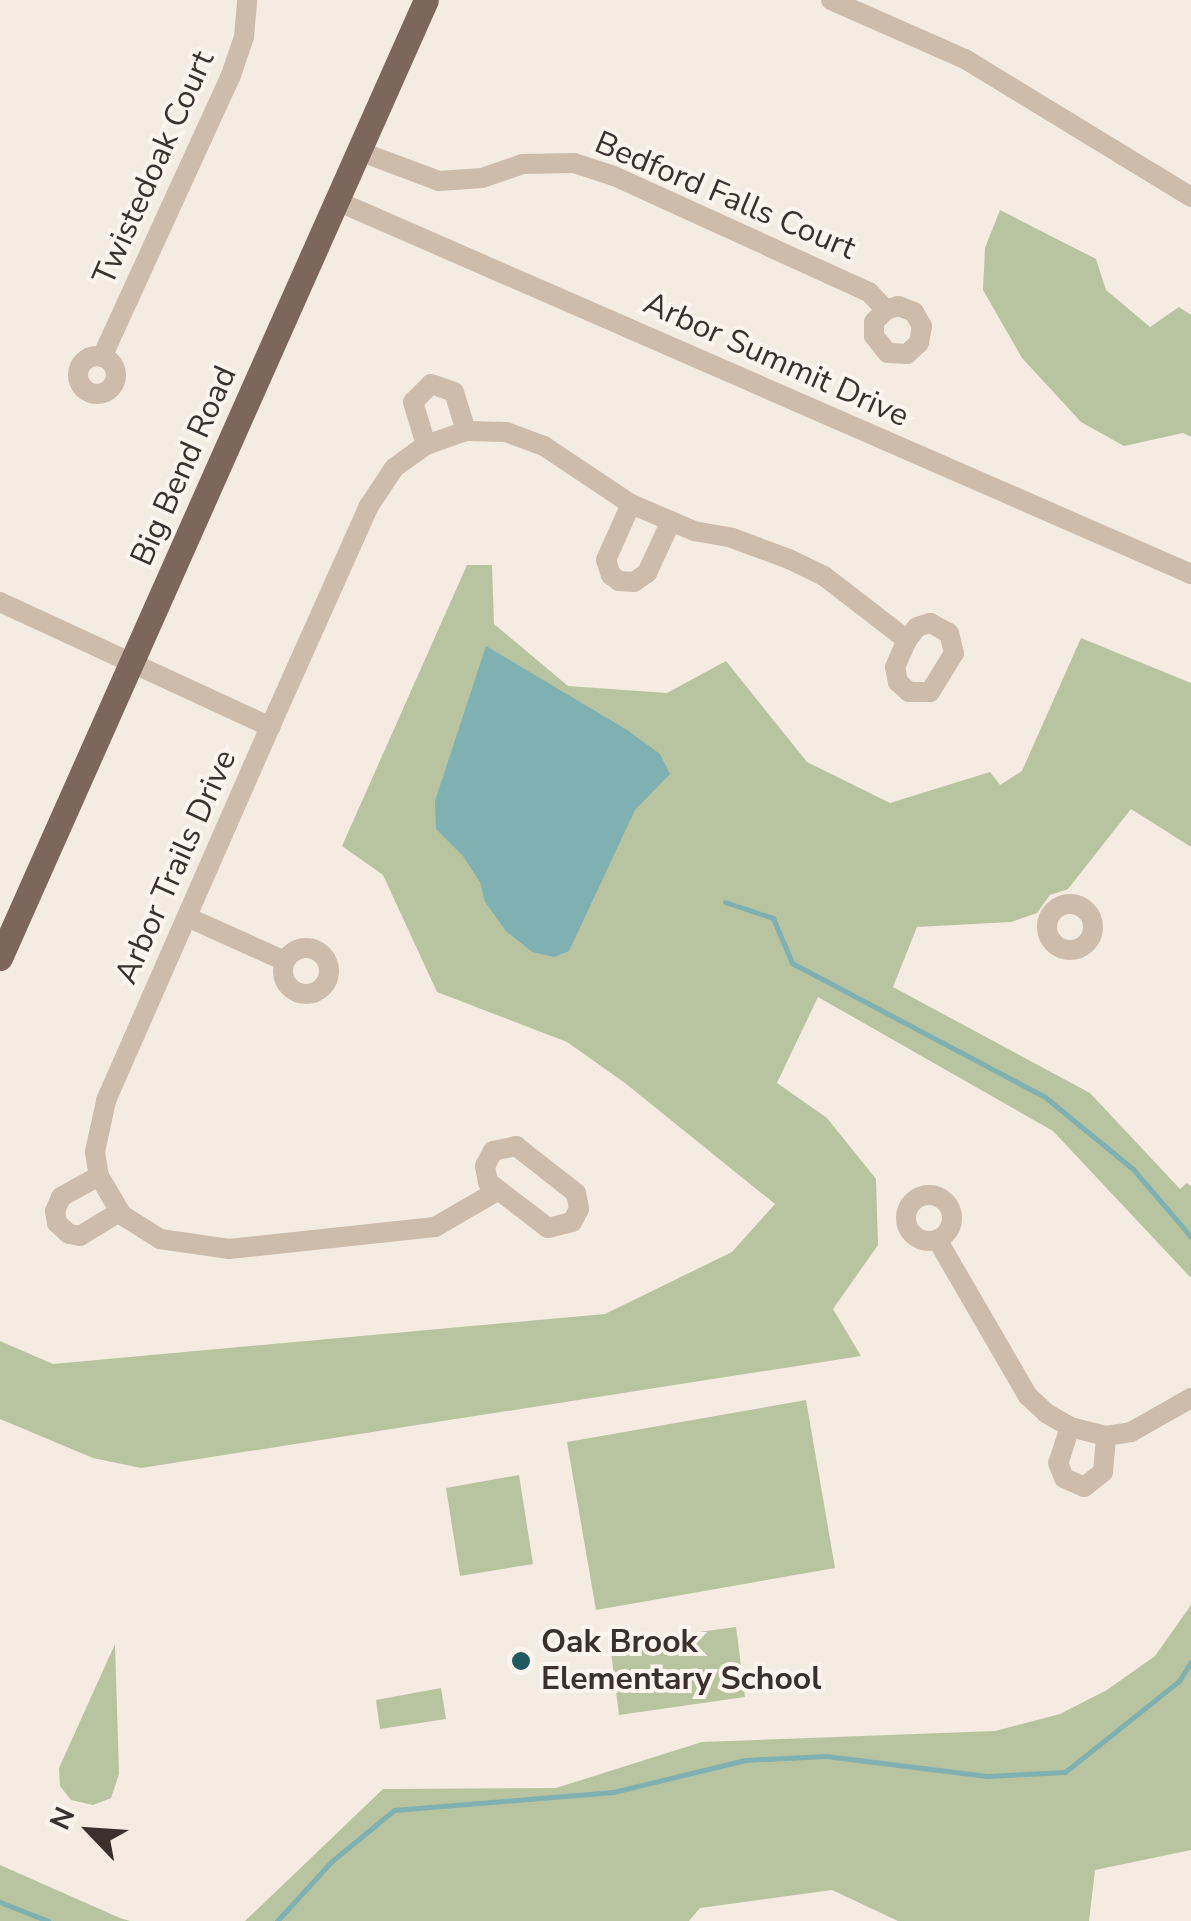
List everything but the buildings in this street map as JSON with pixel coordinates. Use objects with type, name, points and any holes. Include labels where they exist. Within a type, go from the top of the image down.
[{"type":"main road","name":"Big Bend Road","points":[[0,958],[426,0]]},
{"type":"street","name":"Twistedoak Court","points":[[102,357],[230,78],[244,36],[248,0]]},
{"type":"street","points":[[832,0],[965,59],[1191,197]]},
{"type":"street","name":"Bedford Falls Court","points":[[359,150],[439,181],[482,178],[523,164],[574,163],[614,176],[869,292],[886,310]]},
{"type":"street","name":"Arbor Summit Drive","points":[[337,201],[1191,574]]},
{"type":"street","points":[[426,445],[413,402],[431,384],[454,392],[466,431]]},
{"type":"street","points":[[270,727],[369,506],[394,468],[426,445],[466,431],[506,432],[544,446],[631,504],[672,521],[732,538],[824,576],[907,640]]},
{"type":"street","points":[[631,504],[606,560],[611,575],[619,581],[634,582],[647,573],[672,521]]},
{"type":"street","name":"Arbor Trails Drive","points":[[0,602],[270,727],[106,1101],[95,1152],[99,1176]]},
{"type":"street","points":[[187,917],[284,961]]},
{"type":"street","points":[[516,1146],[567,1182],[576,1193],[579,1209],[564,1227],[548,1228],[497,1191],[485,1174],[488,1158],[500,1147],[516,1146]]},
{"type":"street","points":[[120,1212],[80,1236],[69,1234],[57,1223],[55,1212],[61,1197],[99,1176],[120,1212],[160,1238],[229,1249],[435,1227],[497,1191]]},
{"type":"street","points":[[938,1241],[1028,1396],[1070,1427],[1106,1436],[1131,1432],[1191,1398]]},
{"type":"street","points":[[1070,1427],[1058,1462],[1064,1478],[1084,1487],[1103,1472],[1106,1436]]},
{"type":"green space","points":[[1000,210],[1096,259],[1106,290],[1150,327],[1179,307],[1191,315],[1191,437],[1183,433],[1124,446],[1081,422],[1022,358],[983,290],[985,248]]},
{"type":"green space","points":[[467,565],[492,565],[494,624],[568,686],[667,693],[726,661],[807,762],[890,803],[990,772],[1000,785],[1022,771],[1081,638],[1191,683],[1191,847],[1131,809],[1068,889],[1050,895],[1037,913],[1011,922],[917,927],[893,987],[1090,1093],[1180,1189],[1187,1183],[1191,1186],[1191,1278],[1053,1131],[818,997],[777,1083],[827,1118],[876,1179],[878,1245],[833,1309],[861,1356],[141,1468],[93,1458],[0,1419],[0,1341],[53,1364],[605,1314],[732,1252],[775,1204],[625,1083],[567,1042],[437,992],[383,875],[342,846]]},
{"type":"green space","points":[[806,1400],[835,1568],[596,1610],[567,1442]]},
{"type":"green space","points":[[519,1475],[533,1564],[460,1576],[446,1488]]},
{"type":"green space","points":[[1191,1605],[1191,1850],[1095,1870],[1089,1921],[898,1921],[832,1890],[700,1908],[689,1921],[245,1921],[383,1789],[556,1788],[702,1742],[995,1731],[1060,1714],[1107,1690],[1155,1656]]},
{"type":"green space","points":[[736,1627],[745,1697],[619,1715],[610,1644]]},
{"type":"green space","points":[[115,1644],[119,1774],[111,1798],[93,1805],[71,1800],[60,1786],[59,1768]]},
{"type":"green space","points":[[441,1688],[446,1719],[380,1729],[376,1700]]},
{"type":"green space","points":[[0,1865],[120,1918],[130,1921],[0,1921]]},
{"type":"water","points":[[486,646],[627,730],[660,754],[670,774],[635,810],[569,951],[554,957],[532,952],[506,931],[485,902],[480,882],[463,856],[436,829],[435,801]]},
{"type":"waterway","points":[[725,902],[773,918],[792,963],[1045,1097],[1133,1169],[1191,1237]]},
{"type":"waterway","points":[[277,1921],[332,1861],[394,1810],[613,1792],[745,1760],[826,1756],[987,1776],[1065,1772],[1179,1681],[1191,1662]]},
{"type":"waterway","points":[[0,1902],[48,1921]]},
{"type":"place","name":"Oak Brook Elementary School","points":[[521,1661]]}]
